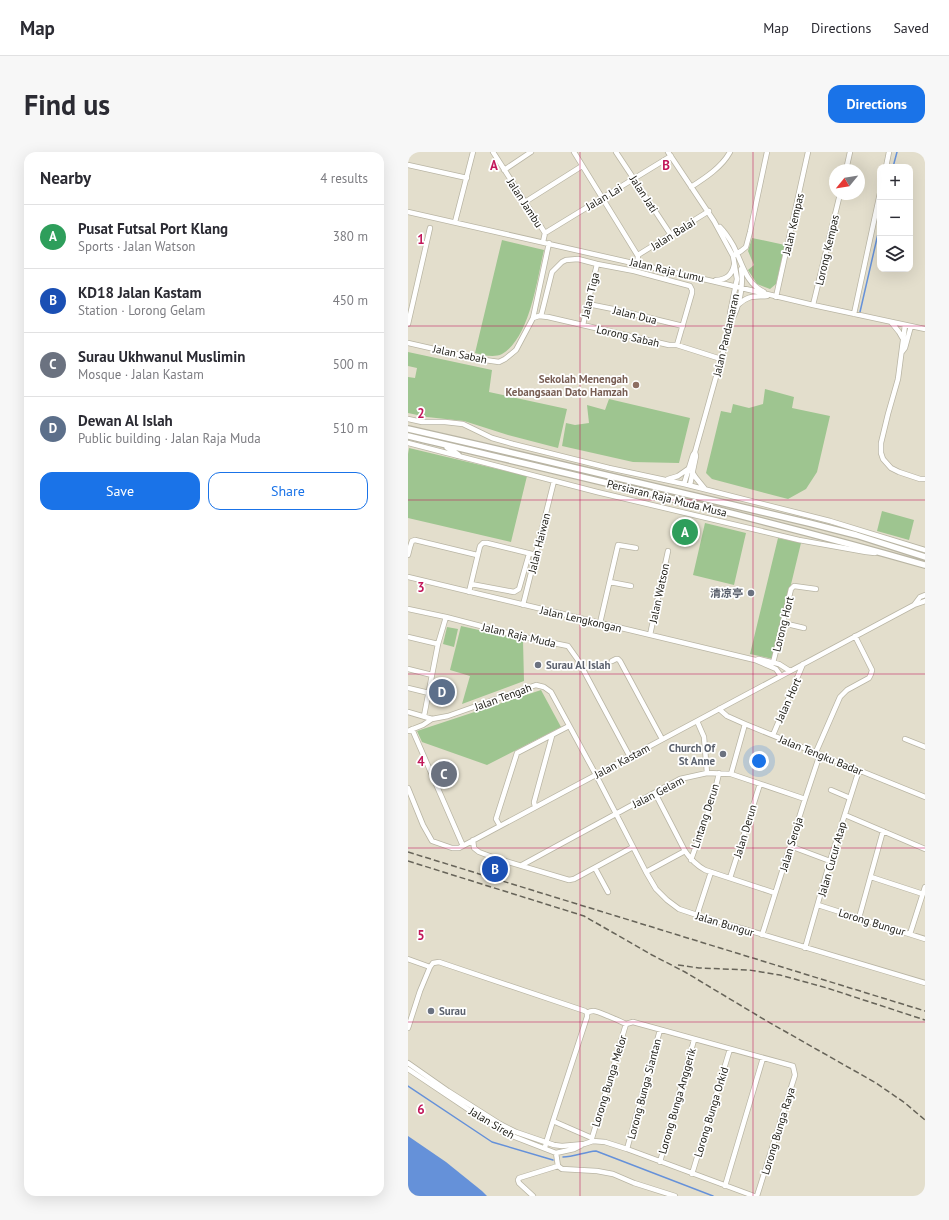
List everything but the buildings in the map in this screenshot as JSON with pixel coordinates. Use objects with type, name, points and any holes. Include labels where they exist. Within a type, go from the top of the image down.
[{"type":"main road","name":"Persiaran Raja Muda Musa","points":[[408,429],[809,523],[925,557]]},
{"type":"main road","name":"Persiaran Raja Muda Musa","points":[[408,436],[682,501],[925,565]]},
{"type":"main road","points":[[445,445],[458,455]]},
{"type":"street","points":[[455,222],[473,152]]},
{"type":"street","name":"Jalan Jambu","points":[[493,152],[545,233]]},
{"type":"street","points":[[504,170],[531,152]]},
{"type":"street","points":[[574,152],[638,256],[637,264]]},
{"type":"street","name":"Jalan Jati","points":[[616,152],[671,235]]},
{"type":"street","points":[[691,187],[707,176],[730,152]]},
{"type":"street","points":[[767,152],[746,247],[735,255],[740,261],[746,277],[759,290],[771,295]]},
{"type":"street","name":"Jalan Kempas","points":[[776,297],[808,152]]},
{"type":"street","points":[[847,164],[850,152]]},
{"type":"street","points":[[887,164],[889,152]]},
{"type":"street","name":"Jalan Lai","points":[[545,233],[634,179],[669,154]]},
{"type":"street","name":"Jalan Pandamaran","points":[[669,154],[735,255],[739,287],[730,313],[731,322],[722,359],[693,455],[690,470],[684,484]]},
{"type":"street","points":[[408,165],[467,178]]},
{"type":"street","points":[[525,202],[582,166]]},
{"type":"street","name":"Lorong Kempas","points":[[814,305],[839,200]]},
{"type":"street","points":[[854,314],[878,200]]},
{"type":"street","name":"Jalan Raja Lumu","points":[[408,212],[712,280],[776,297],[925,329]]},
{"type":"street","name":"Jalan Balai","points":[[638,256],[708,212]]},
{"type":"street","points":[[408,324],[430,228]]},
{"type":"street","points":[[545,233],[546,243]]},
{"type":"street","name":"Jalan Sabah","points":[[408,343],[478,359],[499,362],[505,360],[516,350],[533,318],[541,280],[546,243]]},
{"type":"street","points":[[541,316],[552,272],[562,262],[566,260],[578,259],[634,271],[690,286],[692,293],[677,345]]},
{"type":"street","points":[[731,322],[735,315],[742,274],[740,261]]},
{"type":"street","points":[[712,280],[724,280],[733,270],[735,262]]},
{"type":"street","name":"Jalan Tiga","points":[[583,325],[597,264]]},
{"type":"street","points":[[541,280],[549,282]]},
{"type":"street","points":[[737,306],[744,298],[771,295]]},
{"type":"street","name":"Jalan Dua","points":[[588,304],[683,326]]},
{"type":"street","name":"Lorong Sabah","points":[[533,318],[541,316],[669,345],[677,345],[722,359]]},
{"type":"street","points":[[890,322],[903,339]]},
{"type":"street","points":[[905,325],[898,379],[888,414],[881,453],[883,459],[891,468],[920,479],[925,479]]},
{"type":"street","points":[[902,352],[905,348],[911,326]]},
{"type":"street","points":[[408,419],[422,422],[463,424],[492,438],[513,444],[609,468],[666,479],[830,521],[925,550]]},
{"type":"street","points":[[408,443],[554,481],[799,540],[866,552],[882,553]]},
{"type":"street","points":[[666,479],[678,476],[690,470]]},
{"type":"street","points":[[690,470],[690,485]]},
{"type":"street","points":[[690,470],[704,489]]},
{"type":"street","name":"Jalan Haiwan","points":[[523,605],[554,481]]},
{"type":"street","points":[[408,554],[412,541],[415,540],[477,555]]},
{"type":"street","points":[[468,592],[477,555],[480,546],[483,543],[536,555]]},
{"type":"street","points":[[600,623],[618,545],[636,548]]},
{"type":"street","name":"Jalan Watson","points":[[650,635],[668,551]]},
{"type":"street","points":[[471,584],[514,592],[517,591],[519,589],[529,554]]},
{"type":"street","name":"Jalan Lengkongan","points":[[408,577],[755,660],[776,669],[781,676]]},
{"type":"street","points":[[610,582],[631,586]]},
{"type":"street","name":"Lorong Hort","points":[[773,662],[791,589],[794,586],[816,589]]},
{"type":"street","name":"Jalan Kastam","points":[[914,604],[920,597],[925,595]]},
{"type":"street","name":"Jalan Kastam","points":[[463,846],[914,604],[925,601]]},
{"type":"street","name":"Jalan Raja Muda","points":[[408,609],[446,617],[519,636],[568,646],[578,660],[630,757]]},
{"type":"street","points":[[424,716],[438,644],[446,617]]},
{"type":"street","points":[[783,623],[804,628]]},
{"type":"street","points":[[818,753],[840,697],[843,693],[869,678],[871,674],[872,670],[855,636]]},
{"type":"street","points":[[408,637],[438,644]]},
{"type":"street","points":[[612,661],[618,659],[620,661],[662,739]]},
{"type":"street","name":"Jalan Lengkongan","points":[[755,660],[759,659],[773,662],[790,671]]},
{"type":"street","name":"Jalan Hort","points":[[773,735],[803,664]]},
{"type":"street","points":[[408,669],[432,675]]},
{"type":"street","name":"Jalan Tengah","points":[[410,730],[423,725],[432,719],[448,716],[536,685],[544,687],[551,692],[596,775]]},
{"type":"street","points":[[408,688],[429,693]]},
{"type":"street","name":"Jalan Tengku Badar","points":[[719,709],[727,716],[745,724],[925,797]]},
{"type":"street","points":[[408,712],[432,719]]},
{"type":"street","points":[[697,721],[704,737],[707,773]]},
{"type":"street","points":[[731,774],[745,724]]},
{"type":"street","points":[[500,826],[496,819],[517,753],[569,726]]},
{"type":"street","points":[[408,788],[423,825],[432,841],[454,849],[463,846],[410,730]]},
{"type":"street","points":[[535,807],[534,802],[552,736]]},
{"type":"street","points":[[905,739],[925,747]]},
{"type":"street","name":"Jalan Seroja","points":[[762,935],[818,753]]},
{"type":"street","name":"Jalan Cucur Atap","points":[[805,948],[830,861],[859,770]]},
{"type":"street","name":"Jalan Gelam","points":[[522,866],[680,779],[707,773],[731,774],[805,799]]},
{"type":"street","name":"Lintang Derun","points":[[691,860],[719,773]]},
{"type":"street","name":"Jalan Bungur","points":[[596,775],[656,889],[679,909],[925,983]]},
{"type":"street","name":"Jalan Derun","points":[[730,878],[760,784]]},
{"type":"street","points":[[831,790],[850,798]]},
{"type":"street","points":[[655,793],[691,860],[705,870],[775,893]]},
{"type":"street","points":[[845,815],[925,849]]},
{"type":"street","points":[[859,918],[883,831]]},
{"type":"street","points":[[473,840],[474,848],[479,852],[564,880],[574,879],[633,847]]},
{"type":"street","points":[[790,846],[830,861]]},
{"type":"street","points":[[646,872],[685,851]]},
{"type":"street","points":[[595,868],[608,892]]},
{"type":"street","points":[[697,915],[711,872]]},
{"type":"street","points":[[871,876],[923,894]]},
{"type":"street","points":[[910,934],[925,888]]},
{"type":"street","name":"Lorong Bungur","points":[[818,905],[925,939]]},
{"type":"street","points":[[408,959],[430,967]]},
{"type":"street","points":[[408,1028],[420,991],[430,967],[433,963],[439,962],[578,1008],[587,1013]]},
{"type":"street","points":[[587,1013],[590,1011],[598,1011],[626,1024],[632,1022],[763,1058],[725,1186]]},
{"type":"street","points":[[545,1148],[587,1013]]},
{"type":"street","name":"Lorong Bunga Melor","points":[[593,1140],[626,1024]]},
{"type":"street","name":"Lorong Bunga Siantan","points":[[628,1149],[660,1030]]},
{"type":"street","name":"Lorong Bunga Anggerik","points":[[660,1162],[694,1040]]},
{"type":"street","name":"Lorong Bunga Orkid","points":[[692,1174],[730,1049]]},
{"type":"street","name":"Lorong Bunga Raya","points":[[757,1196],[795,1075],[793,1066],[763,1058]]},
{"type":"street","name":"Jalan Sireh","points":[[408,1063],[504,1126],[516,1132],[546,1143],[562,1146],[584,1144]]},
{"type":"street","name":"Jalan Sireh","points":[[408,1069],[502,1132],[556,1153],[574,1149],[593,1140],[605,1142],[628,1149],[754,1196]]},
{"type":"street","points":[[553,1121],[593,1140]]},
{"type":"street","points":[[556,1153],[558,1166]]},
{"type":"street","points":[[532,1196],[519,1183],[519,1178],[558,1166],[562,1169],[597,1171],[612,1174],[634,1183],[675,1196]]},
{"type":"green space","points":[[752,238],[785,245],[776,284],[770,289],[757,284],[748,270],[754,265],[748,251]]},
{"type":"green space","points":[[502,240],[544,250],[531,307],[526,322],[512,346],[502,354],[488,356],[475,353]]},
{"type":"green space","points":[[408,352],[492,370],[489,392],[567,409],[558,448],[508,435],[464,421],[427,417],[408,413],[408,377],[415,378],[417,368],[408,366]]},
{"type":"green space","points":[[765,389],[794,397],[792,408],[830,416],[817,472],[806,489],[788,499],[712,479],[706,473],[721,411],[731,413],[733,404],[749,408],[763,404]]},
{"type":"green space","points":[[609,399],[690,418],[679,463],[633,462],[562,446],[566,423],[575,425],[589,423],[587,405],[605,410]]},
{"type":"green space","points":[[409,448],[527,476],[511,542],[408,518]]},
{"type":"green space","points":[[882,511],[914,520],[909,540],[877,531]]},
{"type":"green space","points":[[705,523],[746,533],[734,585],[693,575]]},
{"type":"green space","points":[[778,538],[801,543],[773,659],[750,654]]},
{"type":"green space","points":[[461,626],[523,640],[524,681],[462,704],[470,676],[450,670]]},
{"type":"green space","points":[[447,627],[458,629],[454,647],[443,644]]},
{"type":"green space","points":[[541,690],[561,727],[487,765],[422,742],[417,731]]},
{"type":"water","points":[[408,1136],[446,1162],[487,1196],[408,1196]]},
{"type":"waterway","points":[[894,164],[897,152]]},
{"type":"waterway","points":[[860,312],[877,236]]},
{"type":"waterway","points":[[408,1086],[492,1142],[553,1160]]},
{"type":"waterway","points":[[563,1157],[596,1151],[713,1196]]},
{"type":"railway","points":[[408,852],[925,1011]]},
{"type":"railway","points":[[408,861],[584,916],[685,972],[765,1020],[876,1083],[905,1103],[925,1120]]},
{"type":"railway","points":[[678,965],[699,968],[749,970],[780,975],[827,988],[925,1020]]},
{"type":"place","name":"Sekolah Menengah Kebangsaan Dato Hamzah","points":[[636,385]]},
{"type":"place","name":"Pusat Futsal Port Klang","points":[[685,532]]},
{"type":"place","name":"清凉亭","points":[[751,593]]},
{"type":"place","name":"Surau Al Islah","points":[[538,665]]},
{"type":"place","name":"Dewan Al Islah","points":[[442,692]]},
{"type":"place","name":"Church Of St Anne","points":[[723,754]]},
{"type":"place","name":"Surau Ukhwanul Muslimin","points":[[444,774]]},
{"type":"place","name":"KD18 Jalan Kastam","points":[[495,869]]},
{"type":"place","name":"Surau","points":[[431,1011]]}]
